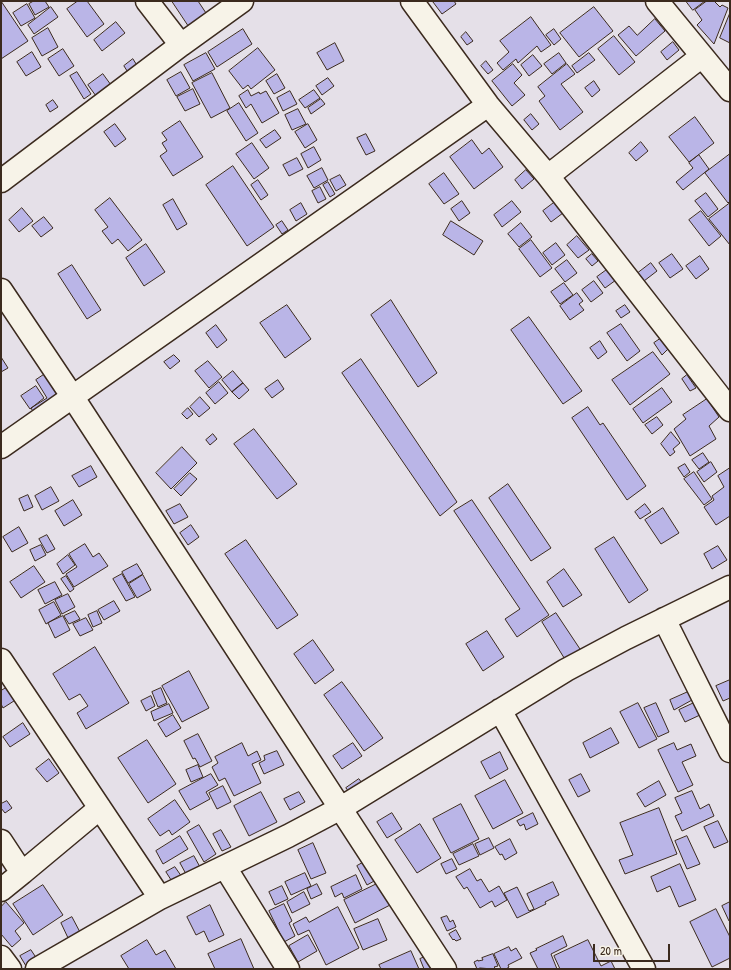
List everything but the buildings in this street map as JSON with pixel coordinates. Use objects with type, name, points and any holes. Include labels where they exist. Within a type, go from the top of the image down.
[{"type":"street","points":[[148,1],[181,45]]},
{"type":"street","points":[[1,181],[181,45],[242,1]]},
{"type":"street","points":[[412,1],[488,105],[548,176],[727,400]]},
{"type":"street","points":[[657,1],[730,90]]},
{"type":"street","points":[[548,176],[702,56]]},
{"type":"street","points":[[1,447],[488,105]]},
{"type":"street","points":[[1,290],[72,396],[445,969]]},
{"type":"street","points":[[37,969],[160,898],[288,836],[341,808],[566,670],[664,619],[730,588]]},
{"type":"street","points":[[664,619],[730,751]]},
{"type":"street","points":[[1,660],[160,898]]},
{"type":"street","points":[[500,710],[644,969]]},
{"type":"street","points":[[1,890],[100,808]]},
{"type":"street","points":[[1,842],[22,873]]},
{"type":"street","points":[[225,867],[288,969]]},
{"type":"street","points":[[1,957],[10,969]]}]
